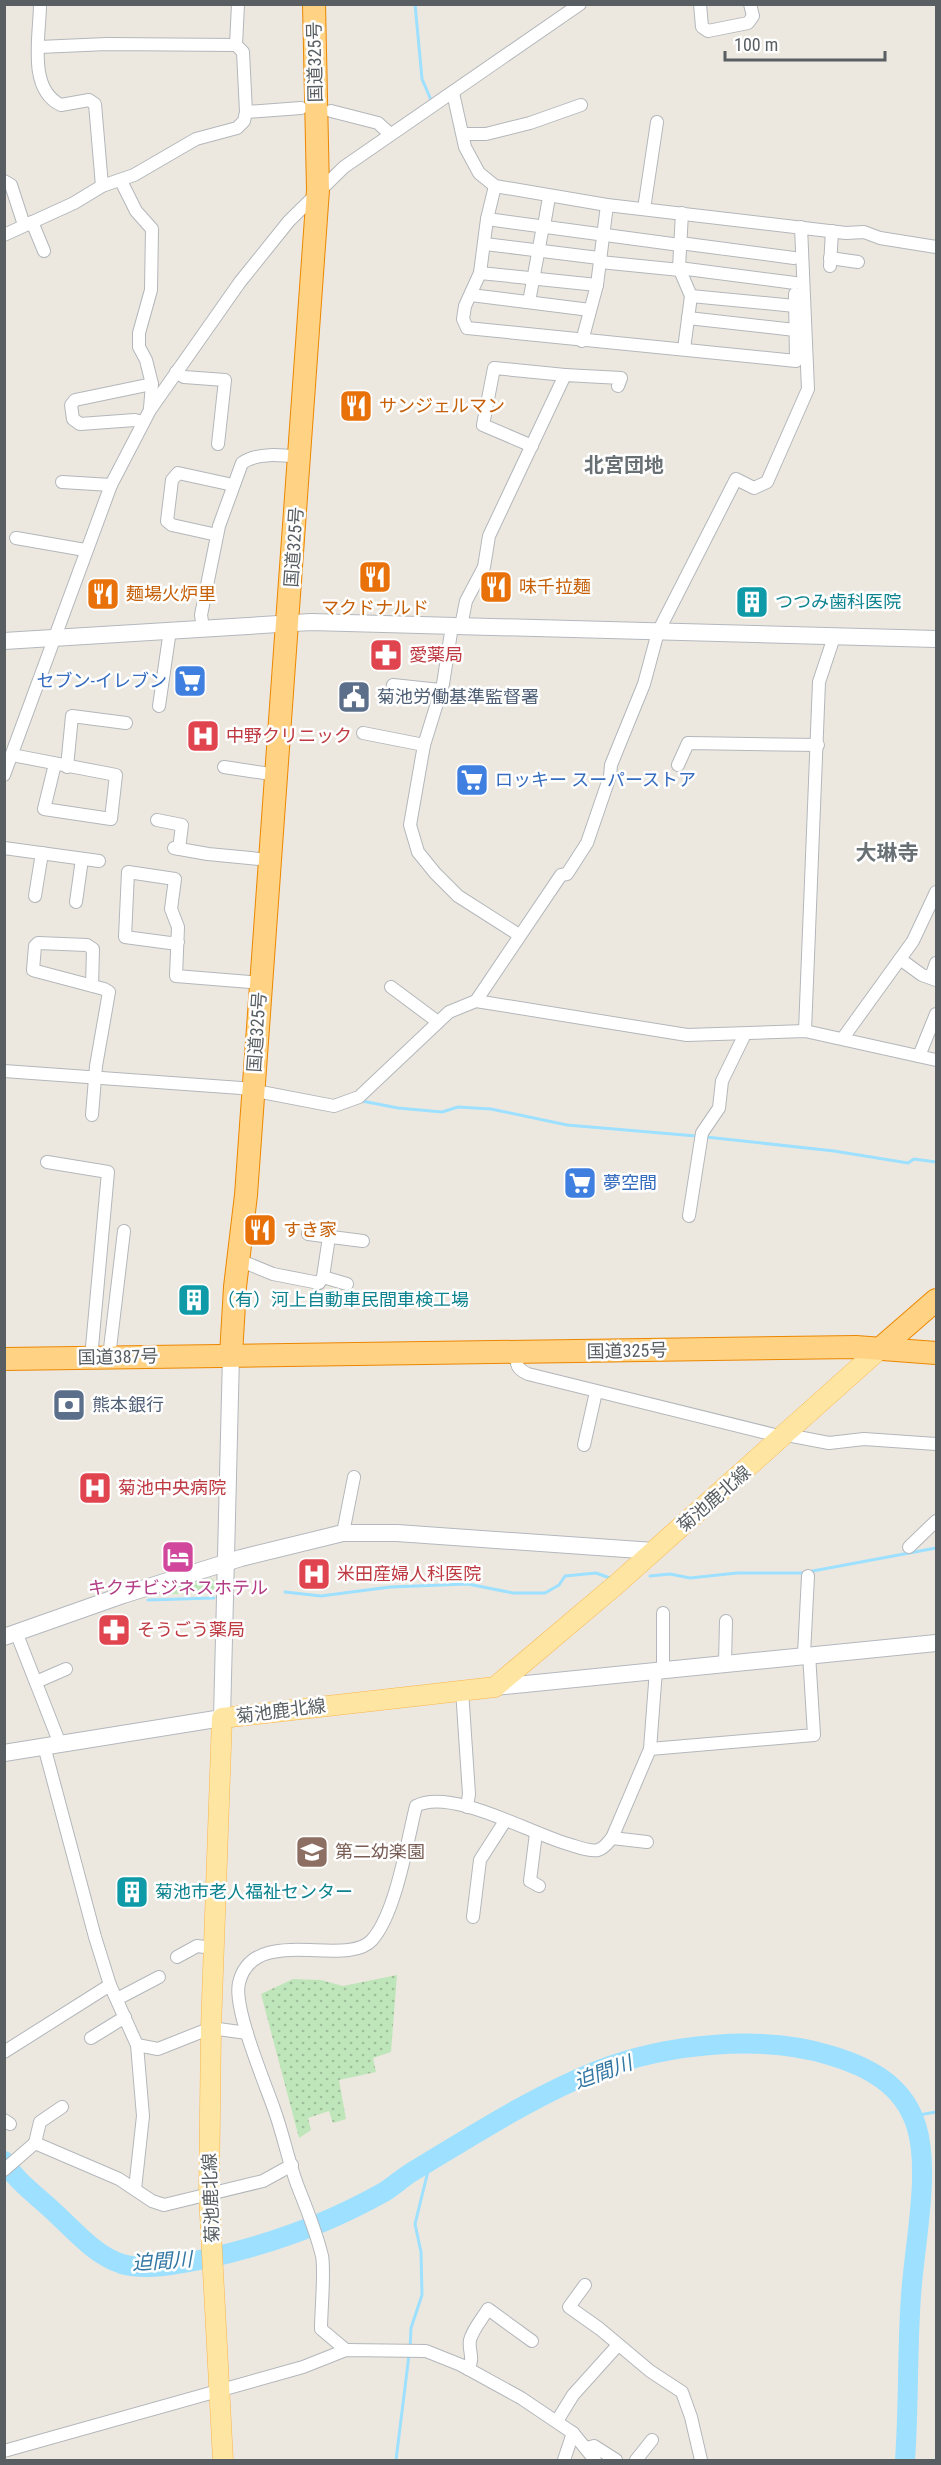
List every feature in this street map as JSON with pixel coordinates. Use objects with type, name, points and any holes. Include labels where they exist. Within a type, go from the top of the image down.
[{"type":"highway","name":"国道325号","points":[[314,4],[318,190],[277,775],[231,1355],[882,1347],[936,1353]]},
{"type":"highway","points":[[882,1347],[936,1300]]},
{"type":"highway","name":"国道387号","points":[[4,1359],[231,1355]]},
{"type":"main road","name":"菊池鹿北線","points":[[223,2460],[209,2195],[213,1948],[222,1718],[495,1687],[543,1649],[785,1436],[882,1347]]},
{"type":"street","points":[[40,4],[41,81],[51,99],[61,105],[89,100],[95,104],[102,186]]},
{"type":"street","points":[[236,45],[238,4]]},
{"type":"street","points":[[4,775],[85,550],[111,485],[150,410],[240,282],[289,221],[318,190],[344,167],[580,4]]},
{"type":"street","points":[[700,4],[702,27],[708,31],[748,23],[753,16],[750,4]]},
{"type":"street","points":[[4,235],[74,204],[102,186],[121,181],[196,139],[237,128],[244,121],[246,112],[243,52],[236,45],[39,46]]},
{"type":"street","points":[[453,93],[474,166],[495,186],[549,197],[607,205],[832,231],[864,232],[890,240],[936,247]]},
{"type":"street","points":[[463,134],[486,134],[530,123],[580,105]]},
{"type":"street","points":[[246,112],[301,108]]},
{"type":"street","points":[[331,111],[378,123],[390,134]]},
{"type":"street","points":[[644,209],[657,122]]},
{"type":"street","points":[[4,181],[11,185],[28,224],[44,251]]},
{"type":"street","points":[[121,181],[136,211],[152,229],[151,290],[139,333],[139,347],[146,360],[152,384],[150,410]]},
{"type":"street","points":[[495,186],[487,219],[480,273],[465,306],[463,319],[467,328],[582,341],[796,360],[794,258],[797,227]]},
{"type":"street","points":[[529,302],[549,197]]},
{"type":"street","points":[[582,341],[597,285],[607,205]]},
{"type":"street","points":[[682,213],[680,269],[691,296],[684,350]]},
{"type":"street","points":[[487,219],[794,258]]},
{"type":"street","points":[[476,1001],[519,935],[587,843],[610,776],[611,765],[644,684],[658,632],[736,479],[754,488],[767,482],[808,389],[797,227]]},
{"type":"street","points":[[832,231],[830,262],[858,261]]},
{"type":"street","points":[[485,244],[795,283]]},
{"type":"street","points":[[480,273],[597,285]]},
{"type":"street","points":[[471,295],[590,310]]},
{"type":"street","points":[[691,296],[795,306]]},
{"type":"street","points":[[688,318],[795,330]]},
{"type":"street","points":[[532,446],[483,425],[494,368],[565,375],[620,377]]},
{"type":"street","points":[[176,372],[184,377],[225,380],[218,444]]},
{"type":"street","points":[[519,935],[458,896],[418,852],[410,825],[424,745],[456,626],[466,600],[484,567],[489,536],[565,375]]},
{"type":"street","points":[[143,422],[135,420],[80,424],[73,419],[71,405],[75,400],[152,384]]},
{"type":"street","points":[[203,628],[201,615],[217,535],[242,463],[249,458],[279,455],[300,458]]},
{"type":"street","points":[[217,535],[171,525],[167,521],[171,480],[178,473],[233,485]]},
{"type":"street","points":[[62,482],[111,485]]},
{"type":"street","points":[[16,538],[85,550]]},
{"type":"street","points":[[4,641],[288,623],[936,639]]},
{"type":"street","points":[[159,706],[170,630]]},
{"type":"street","points":[[805,1031],[819,682],[834,636]]},
{"type":"street","points":[[393,685],[440,690]]},
{"type":"street","points":[[12,755],[24,755],[61,765],[116,775],[111,819],[44,809],[61,765],[72,716],[126,723]]},
{"type":"street","points":[[363,733],[424,745]]},
{"type":"street","points":[[678,765],[688,743],[818,745]]},
{"type":"street","points":[[224,766],[277,775]]},
{"type":"street","points":[[156,820],[182,825],[176,848],[270,860]]},
{"type":"street","points":[[4,848],[99,861]]},
{"type":"street","points":[[35,896],[42,853]]},
{"type":"street","points":[[76,902],[82,859]]},
{"type":"street","points":[[178,942],[125,937],[128,872],[175,879],[171,909],[178,927],[178,942],[176,976],[261,983]]},
{"type":"street","points":[[843,1038],[913,941],[936,893]]},
{"type":"street","points":[[92,986],[93,949],[77,945],[38,943],[34,946],[33,970],[109,992],[92,1115]]},
{"type":"street","points":[[900,959],[922,975],[934,979],[936,963]]},
{"type":"street","points":[[392,987],[438,1022]]},
{"type":"street","points":[[4,1071],[96,1076],[253,1090],[334,1106],[359,1097],[449,1012],[476,1001],[687,1035],[805,1031],[936,1060]]},
{"type":"street","points":[[919,1056],[936,1014]]},
{"type":"street","points":[[689,1216],[702,1133],[719,1108],[722,1081],[745,1034]]},
{"type":"street","points":[[47,1162],[108,1172],[100,1358]]},
{"type":"street","points":[[100,1358],[124,1231]]},
{"type":"street","points":[[308,1234],[363,1242]]},
{"type":"street","points":[[239,1260],[273,1274],[316,1284],[323,1277],[329,1237]]},
{"type":"street","points":[[323,1277],[347,1284]]},
{"type":"street","points":[[516,1353],[516,1364],[519,1370],[528,1374],[785,1436],[829,1443],[864,1439],[936,1444]]},
{"type":"street","points":[[4,1753],[222,1718],[231,1355]]},
{"type":"street","points":[[584,1445],[596,1392]]},
{"type":"street","points":[[344,1533],[354,1477]]},
{"type":"street","points":[[909,1546],[936,1521]]},
{"type":"street","points":[[135,2189],[143,2116],[137,2045],[110,1985],[94,1937],[36,1682],[10,1634],[123,1594],[300,1542],[344,1533],[398,1533],[654,1551]]},
{"type":"street","points":[[650,1749],[813,1735],[806,1654],[808,1576]]},
{"type":"street","points":[[346,2350],[321,2329],[322,2256],[247,2033],[239,1989],[247,1968],[270,1953],[305,1949],[352,1950],[371,1941],[379,1930],[397,1886],[416,1806],[434,1801],[467,1807],[557,1841],[597,1851],[605,1847],[612,1838],[650,1749],[660,1670],[663,1613]]},
{"type":"street","points":[[725,1663],[726,1621]]},
{"type":"street","points":[[495,1687],[806,1654],[936,1643]]},
{"type":"street","points":[[36,1682],[66,1669]]},
{"type":"street","points":[[462,1690],[469,1794],[467,1807]]},
{"type":"street","points":[[473,1917],[480,1860],[506,1821]]},
{"type":"street","points":[[536,1833],[530,1881],[539,1886]]},
{"type":"street","points":[[612,1838],[647,1842]]},
{"type":"street","points":[[177,1957],[197,1946],[213,1948]]},
{"type":"street","points":[[117,1999],[159,1977]]},
{"type":"street","points":[[4,2052],[110,1985]]},
{"type":"street","points":[[91,2037],[125,2018]]},
{"type":"street","points":[[137,2045],[158,2049],[211,2028],[247,2033]]},
{"type":"street","points":[[4,2170],[32,2145],[40,2122],[62,2107]]},
{"type":"street","points":[[32,2145],[135,2189],[152,2201],[164,2205],[263,2181],[292,2165]]},
{"type":"street","points":[[585,2285],[569,2307],[600,2328],[650,2372],[681,2392],[691,2417],[701,2460]]},
{"type":"street","points":[[468,2369],[473,2355],[469,2344],[488,2309],[532,2341]]},
{"type":"street","points":[[557,2421],[573,2395],[618,2345]]},
{"type":"street","points":[[4,2451],[322,2361],[346,2350],[426,2351],[468,2369],[557,2421],[573,2433],[595,2460]]},
{"type":"street","points":[[564,2460],[573,2433]]},
{"type":"street","points":[[636,2460],[652,2440]]},
{"type":"street","points":[[587,2448],[594,2446],[616,2460]]},
{"type":"green space","points":[[211,1578],[215,1581],[214,1593],[167,1594],[167,1590]]},
{"type":"green space","points":[[397,1975],[391,2052],[373,2058],[376,2072],[339,2080],[346,2119],[333,2123],[329,2111],[308,2118],[311,2130],[299,2138],[261,1994],[293,1979],[321,1980],[343,1986]]},
{"type":"waterway","points":[[415,4],[422,79],[431,100]]},
{"type":"waterway","points":[[362,1101],[398,1108],[442,1112],[458,1107],[491,1109],[567,1125],[696,1136]]},
{"type":"waterway","points":[[706,1137],[834,1151],[908,1163],[914,1159],[936,1162]]},
{"type":"waterway","points":[[650,1576],[670,1574],[690,1578],[737,1573],[802,1573],[936,1548]]},
{"type":"waterway","points":[[285,1592],[321,1596],[390,1587],[468,1584],[513,1593],[545,1593],[559,1585],[565,1576],[596,1573],[610,1578]]},
{"type":"waterway","points":[[148,1600],[214,1598]]},
{"type":"waterway","name":"迫間川","points":[[4,2161],[26,2187],[84,2241],[102,2254],[112,2260],[132,2266],[163,2266],[204,2259],[250,2247],[341,2214],[384,2192],[412,2172],[527,2104],[574,2080],[625,2061],[683,2048],[744,2044],[802,2049],[843,2059],[870,2071],[893,2088],[910,2111],[920,2144],[922,2186],[911,2296],[905,2460]]},
{"type":"waterway","points":[[913,2116],[936,2112]]},
{"type":"waterway","points":[[410,2349],[411,2328],[422,2295],[421,2252],[415,2224],[430,2163]]},
{"type":"waterway","points":[[396,2460],[409,2355]]},
{"type":"place","name":"サンジェルマン","points":[[356,406]]},
{"type":"place","name":"マクドナルド","points":[[375,577]]},
{"type":"place","name":"味千拉麺","points":[[496,587]]},
{"type":"place","name":"麺場火炉里","points":[[103,594]]},
{"type":"place","name":"つつみ歯科医院","points":[[752,602]]},
{"type":"place","name":"愛薬局","points":[[386,655]]},
{"type":"place","name":"セブン-イレブン","points":[[190,681]]},
{"type":"place","name":"菊池労働基準監督署","points":[[354,697]]},
{"type":"place","name":"中野クリニック","points":[[203,736]]},
{"type":"place","name":"ロッキー スーパーストア","points":[[472,780]]},
{"type":"place","name":"夢空間","points":[[580,1183]]},
{"type":"place","name":"すき家","points":[[260,1230]]},
{"type":"place","name":"（有）河上自動車民間車検工場","points":[[194,1300]]},
{"type":"place","name":"熊本銀行","points":[[69,1405]]},
{"type":"place","name":"菊池中央病院","points":[[95,1488]]},
{"type":"place","name":"キクチビジネスホテル","points":[[178,1557]]},
{"type":"place","name":"米田産婦人科医院","points":[[314,1574]]},
{"type":"place","name":"そうごう薬局","points":[[114,1630]]},
{"type":"place","name":"第二幼楽園","points":[[312,1852]]},
{"type":"place","name":"菊池市老人福祉センター","points":[[132,1892]]},
{"type":"district","name":"北宮団地","points":[[624,465]]},
{"type":"district","name":"大琳寺","points":[[887,853]]}]
